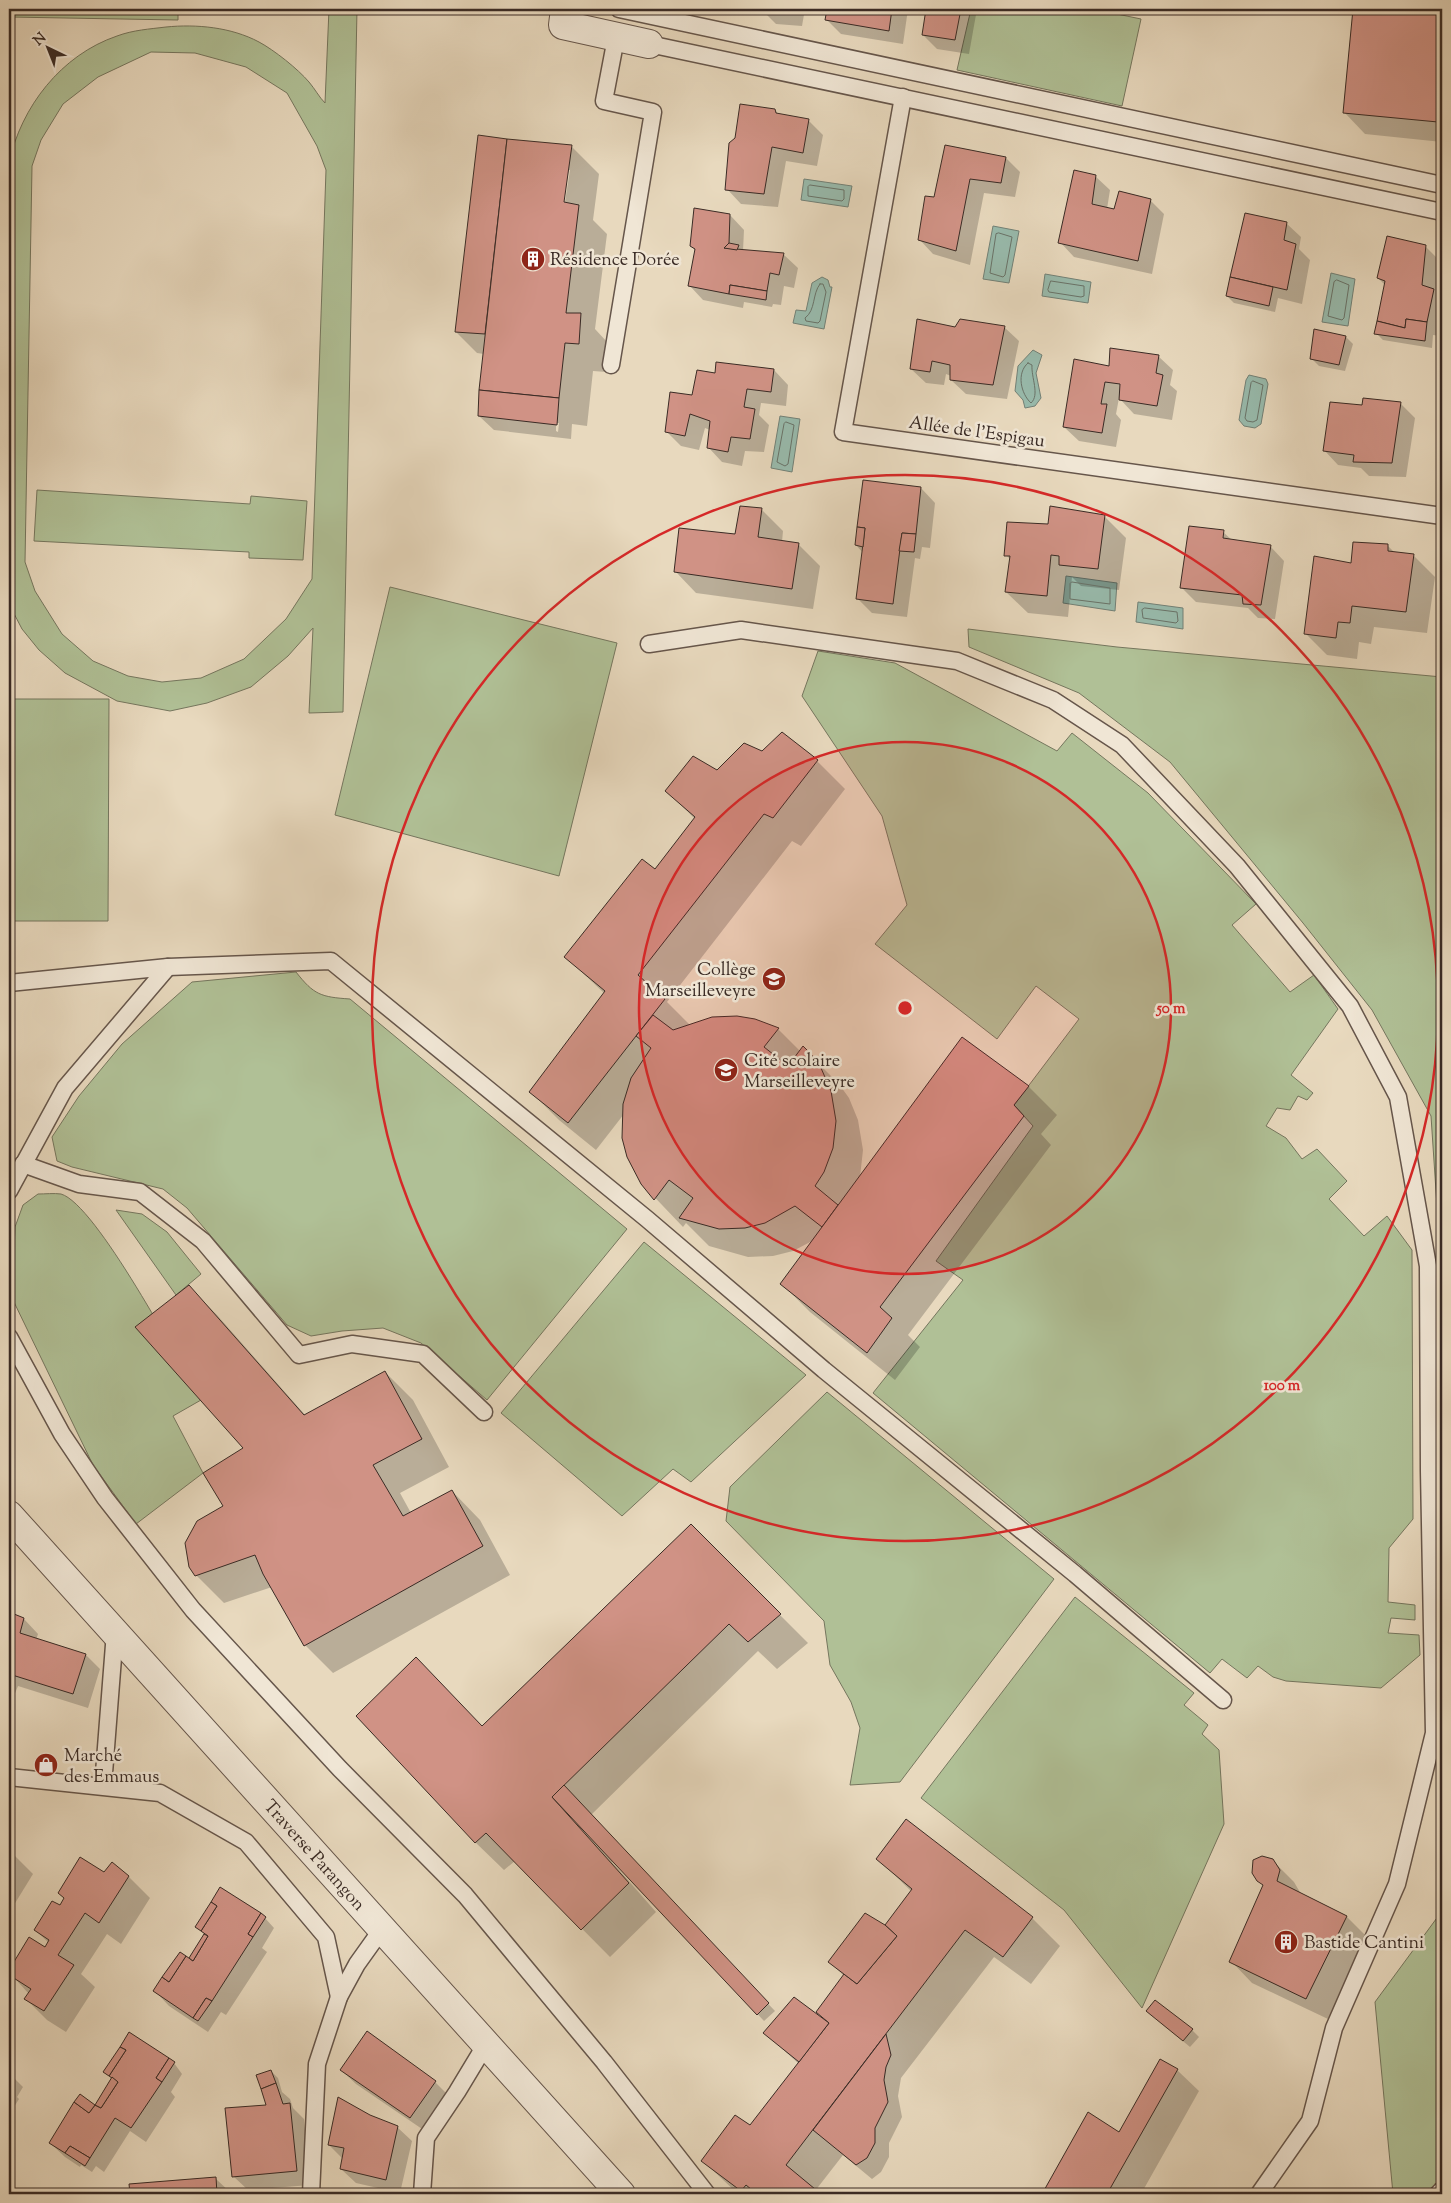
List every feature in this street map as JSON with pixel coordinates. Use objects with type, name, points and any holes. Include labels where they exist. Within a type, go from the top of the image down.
[{"type":"street","points":[[565,9],[563,25],[649,44]]},
{"type":"street","name":"Traverse Parangon","points":[[9,1515],[621,2194]]},
{"type":"lane","points":[[619,9],[1442,185]]},
{"type":"lane","points":[[611,365],[653,112],[604,102],[616,38]]},
{"type":"lane","points":[[649,44],[1442,212]]},
{"type":"lane","name":"Allée de l'Espigau","points":[[903,97],[843,432],[1442,516]]},
{"type":"lane","points":[[648,644],[742,630],[957,661],[1053,700],[1122,745],[1238,866],[1350,1006],[1398,1097],[1428,1266],[1429,1471],[1434,1733],[1397,1884],[1334,2028],[1310,2121],[1259,2194]]},
{"type":"lane","points":[[9,983],[168,967],[331,961],[647,1220],[824,1370],[1075,1574],[1223,1700]]},
{"type":"lane","points":[[9,1191],[65,1088],[168,967]]},
{"type":"lane","points":[[23,1164],[79,1184],[140,1192],[203,1241],[299,1355],[352,1344],[423,1354],[484,1412]]},
{"type":"lane","points":[[9,1337],[62,1434],[105,1498],[193,1610],[340,1769],[465,1895],[604,2062],[707,2194]]},
{"type":"lane","points":[[103,1786],[115,1632]]},
{"type":"lane","points":[[9,1777],[160,1793],[246,1842],[326,1937],[339,1997]]},
{"type":"lane","points":[[311,2194],[317,2064],[339,1997],[357,1964],[382,1929]]},
{"type":"lane","points":[[422,2194],[426,2138],[486,2044]]},
{"type":"lane","points":[[1438,2194],[1442,2190]]},
{"type":"shaded area","points":[[9,9],[178,9],[178,20],[9,17]]},
{"type":"shaded area","points":[[329,9],[357,9],[343,712],[309,713],[313,628],[288,656],[251,687],[207,703],[170,711],[117,701],[65,673],[39,650],[22,629],[9,604],[9,163],[15,142],[23,122],[34,103],[61,70],[78,56],[97,45],[123,34],[148,29],[201,26],[225,30],[248,37],[265,45],[292,66],[309,82],[325,103]],"holes":[[[151,52],[195,53],[246,67],[287,93],[317,146],[326,170],[312,579],[286,619],[244,659],[201,678],[162,682],[128,676],[93,661],[62,634],[35,591],[25,562],[32,166],[41,140],[63,104],[98,77]]]},
{"type":"shaded area","points":[[971,9],[1093,9],[1141,19],[1122,106],[957,70]]},
{"type":"shaded area","points":[[37,490],[250,504],[251,496],[307,501],[303,560],[249,558],[249,552],[34,541]]},
{"type":"shaded area","points":[[390,587],[617,643],[559,876],[335,815]]},
{"type":"shaded area","points":[[968,629],[1117,647],[1442,677],[1442,1281],[1431,1116],[1372,1010],[1170,762],[1079,693],[969,647]]},
{"type":"shaded area","points":[[818,651],[895,663],[1057,751],[1072,733],[1148,793],[1256,904],[1232,925],[1290,992],[1314,975],[1338,1009],[1291,1075],[1313,1093],[1307,1100],[1298,1096],[1290,1110],[1277,1108],[1266,1126],[1286,1138],[1302,1159],[1317,1149],[1347,1181],[1329,1199],[1364,1236],[1387,1216],[1412,1250],[1413,1519],[1389,1548],[1388,1602],[1415,1605],[1415,1620],[1391,1618],[1388,1633],[1419,1635],[1420,1655],[1381,1688],[1286,1681],[1273,1677],[1258,1666],[1247,1678],[1222,1659],[1210,1673],[873,1393],[963,1280],[936,1261],[1033,1126],[1014,1105],[1079,1019],[1036,986],[997,1039],[875,944],[907,905],[882,816],[802,696]]},
{"type":"shaded area","points":[[9,699],[109,699],[108,921],[9,921]]},
{"type":"shaded area","points":[[296,972],[308,986],[325,996],[350,999],[627,1229],[487,1400],[421,1343],[383,1328],[342,1331],[311,1336],[287,1325],[187,1208],[163,1189],[72,1167],[57,1161],[52,1137],[79,1096],[122,1044],[192,982]]},
{"type":"shaded area","points":[[38,1194],[61,1194],[76,1204],[95,1225],[157,1321],[201,1400],[173,1416],[203,1473],[136,1524],[93,1465],[12,1298],[15,1227],[23,1205]]},
{"type":"shaded area","points":[[116,1210],[142,1214],[167,1232],[201,1274],[176,1295]]},
{"type":"shaded area","points":[[644,1242],[806,1375],[691,1482],[673,1469],[622,1516],[501,1413]]},
{"type":"shaded area","points":[[827,1392],[1054,1579],[900,1782],[850,1785],[860,1728],[851,1702],[830,1665],[824,1621],[726,1521],[730,1487]]},
{"type":"shaded area","points":[[1075,1597],[1194,1693],[1184,1705],[1208,1725],[1202,1734],[1219,1750],[1224,1824],[1142,2008],[1064,1910],[921,1798]]},
{"type":"shaded area","points":[[1442,1911],[1442,2194],[1393,2194],[1375,2002]]},
{"type":"water","points":[[804,179],[852,186],[848,207],[801,200]]},
{"type":"water","points":[[993,226],[1019,231],[1009,283],[983,279]]},
{"type":"water","points":[[1331,273],[1355,279],[1348,326],[1322,322]]},
{"type":"water","points":[[1045,274],[1091,282],[1088,303],[1042,296]]},
{"type":"water","points":[[822,277],[828,280],[830,287],[832,287],[824,329],[793,323],[796,310],[806,311],[812,283]]},
{"type":"water","points":[[1033,350],[1042,355],[1036,373],[1041,398],[1035,406],[1025,408],[1023,400],[1015,391],[1018,366]]},
{"type":"water","points":[[1249,375],[1266,379],[1268,384],[1261,424],[1255,428],[1244,426],[1239,420],[1246,380]]},
{"type":"water","points":[[780,416],[800,419],[792,472],[771,468]]},
{"type":"water","points":[[1066,576],[1117,583],[1115,611],[1063,603]]},
{"type":"water","points":[[1138,602],[1183,608],[1183,629],[1136,622]]},
{"type":"building","points":[[760,9],[789,9],[788,12]]},
{"type":"building","points":[[827,9],[892,9],[889,31],[825,20]]},
{"type":"building","points":[[926,9],[961,9],[955,40],[922,35]]},
{"type":"building","points":[[1353,9],[1442,9],[1442,85],[1438,122],[1343,113]]},
{"type":"building","points":[[740,104],[775,109],[776,113],[809,119],[803,153],[772,147],[764,194],[725,190],[729,143],[735,138]]},
{"type":"building","points":[[478,135],[507,139],[485,334],[455,332]]},
{"type":"building","name":"Résidence Dorée","points":[[507,139],[572,145],[564,202],[579,205],[566,313],[581,313],[579,344],[565,343],[559,398],[479,390]]},
{"type":"building","points":[[945,145],[1006,157],[1001,183],[970,179],[956,251],[918,240],[925,196],[934,197]]},
{"type":"building","points":[[1074,170],[1096,175],[1092,204],[1114,209],[1119,191],[1151,199],[1138,261],[1058,243]]},
{"type":"building","points":[[694,208],[730,214],[729,243],[724,248],[784,253],[779,275],[770,273],[767,291],[730,285],[729,294],[688,286],[695,249],[690,246]]},
{"type":"building","points":[[1245,213],[1287,222],[1284,240],[1296,244],[1287,290],[1230,277]]},
{"type":"building","points":[[1387,236],[1426,245],[1422,285],[1434,289],[1427,322],[1406,319],[1405,328],[1377,321],[1385,281],[1377,278]]},
{"type":"building","points":[[729,243],[739,245],[737,250],[724,248]]},
{"type":"building","points":[[1230,277],[1273,287],[1269,306],[1226,296]]},
{"type":"building","points":[[730,285],[767,291],[766,300],[729,294]]},
{"type":"building","points":[[917,319],[955,327],[960,319],[1005,326],[993,385],[950,380],[950,365],[932,361],[930,372],[910,369]]},
{"type":"building","points":[[1406,319],[1427,322],[1425,341],[1374,334],[1377,321],[1405,328]]},
{"type":"building","points":[[1314,329],[1346,336],[1339,365],[1310,359]]},
{"type":"building","points":[[1110,348],[1159,355],[1156,373],[1163,375],[1157,406],[1119,400],[1120,384],[1105,382],[1101,404],[1107,404],[1102,433],[1063,427],[1074,359],[1109,366]]},
{"type":"building","points":[[716,362],[774,369],[771,392],[747,389],[744,407],[755,409],[750,439],[731,437],[728,452],[707,448],[710,421],[690,414],[685,436],[665,432],[670,392],[692,395],[697,370],[715,373]]},
{"type":"building","points":[[479,390],[559,398],[557,425],[478,416]]},
{"type":"building","points":[[1363,398],[1401,402],[1392,463],[1353,462],[1354,455],[1323,451],[1330,402],[1362,405]]},
{"type":"building","points":[[863,480],[921,487],[916,534],[902,533],[893,604],[856,599],[865,528],[857,527]]},
{"type":"building","points":[[740,506],[762,508],[758,537],[799,543],[792,589],[674,572],[679,528],[735,534]]},
{"type":"building","points":[[1050,506],[1105,515],[1098,569],[1059,565],[1059,556],[1051,555],[1047,596],[1005,592],[1010,556],[1004,556],[1007,522],[1048,524]]},
{"type":"building","points":[[1189,526],[1224,530],[1223,538],[1271,545],[1261,605],[1243,604],[1242,595],[1180,588]]},
{"type":"building","points":[[857,527],[865,528],[863,547],[855,545]]},
{"type":"building","points":[[902,533],[916,534],[914,552],[899,551]]},
{"type":"building","points":[[1353,542],[1388,544],[1388,551],[1414,554],[1406,612],[1352,606],[1350,623],[1338,622],[1336,638],[1304,634],[1314,556],[1351,563]]},
{"type":"building","points":[[782,732],[818,760],[773,818],[764,814],[638,975],[665,999],[568,1123],[529,1092],[605,991],[564,957],[642,859],[655,869],[695,817],[665,791],[693,756],[717,770],[744,743],[762,751]]},
{"type":"building","points":[[653,1015],[673,1030],[712,1017],[737,1016],[755,1019],[779,1028],[764,1047],[788,1066],[803,1046],[811,1054],[821,1068],[831,1091],[836,1121],[833,1148],[824,1172],[815,1186],[838,1205],[822,1227],[795,1206],[765,1223],[745,1228],[719,1229],[679,1218],[693,1198],[669,1180],[654,1200],[641,1184],[627,1157],[622,1138],[623,1104],[631,1078],[651,1048],[636,1036]]},
{"type":"building","points":[[962,1037],[1029,1086],[1014,1105],[1024,1116],[880,1307],[892,1318],[867,1353],[780,1284]]},
{"type":"building","points":[[189,1285],[304,1415],[385,1371],[422,1439],[373,1465],[403,1516],[452,1490],[483,1546],[304,1646],[263,1574],[255,1555],[195,1576],[189,1567],[185,1543],[197,1521],[223,1506],[203,1473],[243,1448],[135,1327]]},
{"type":"building","points":[[691,1524],[781,1614],[748,1642],[729,1624],[552,1797],[629,1883],[581,1930],[486,1833],[475,1843],[356,1716],[416,1657],[482,1726]]},
{"type":"building","points":[[9,1612],[24,1618],[20,1633],[86,1654],[73,1694],[9,1674]]},
{"type":"building","points":[[564,1785],[769,2003],[757,2015],[552,1797]]},
{"type":"building","points":[[906,1819],[1033,1917],[1003,1957],[965,1930],[786,2165],[821,2194],[757,2194],[746,2185],[741,2191],[701,2161],[735,2115],[750,2125],[829,2023],[816,2012],[844,1974],[857,1984],[897,1936],[885,1925],[912,1889],[876,1859]]},
{"type":"building","name":"Bastide Cantini","points":[[1262,1856],[1273,1859],[1280,1870],[1277,1881],[1347,1916],[1306,1999],[1229,1962],[1263,1885],[1257,1881],[1252,1873],[1253,1860]]},
{"type":"building","points":[[80,1857],[104,1872],[112,1862],[129,1876],[99,1923],[85,1913],[58,1955],[74,1965],[44,2011],[24,1999],[31,1989],[9,1975],[9,1970],[29,1937],[45,1947],[49,1940],[34,1930],[52,1901],[60,1905],[64,1898],[58,1893]]},
{"type":"building","points":[[220,1887],[261,1913],[248,1934],[253,1937],[212,2001],[206,1998],[193,2018],[153,1991],[162,1977],[169,1982],[186,1956],[193,1961],[208,1936],[201,1931],[217,1906],[211,1902]]},
{"type":"building","points":[[211,1902],[217,1906],[201,1931],[195,1927]]},
{"type":"building","points":[[261,1913],[266,1917],[253,1937],[248,1934]]},
{"type":"building","points":[[865,1913],[885,1925],[897,1936],[857,1984],[828,1962]]},
{"type":"building","points":[[204,1934],[208,1936],[193,1961],[189,1958]]},
{"type":"building","points":[[180,1952],[186,1956],[169,1982],[162,1977]]},
{"type":"building","points":[[794,1997],[829,2023],[799,2062],[763,2033]]},
{"type":"building","points":[[206,1998],[212,2001],[198,2021],[193,2018]]},
{"type":"building","points":[[1155,2000],[1193,2029],[1183,2041],[1146,2011]]},
{"type":"building","points":[[367,2031],[436,2081],[410,2118],[340,2070]]},
{"type":"building","points":[[129,2032],[169,2058],[156,2078],[162,2082],[131,2128],[115,2118],[90,2158],[70,2146],[65,2153],[49,2143],[74,2102],[89,2113],[95,2105],[101,2108],[118,2082],[109,2076],[126,2050],[120,2047]]},
{"type":"building","points":[[886,2034],[891,2055],[886,2067],[884,2080],[888,2102],[875,2128],[875,2143],[867,2158],[856,2165],[813,2130]]},
{"type":"building","points":[[120,2047],[126,2050],[109,2076],[103,2072]]},
{"type":"building","points":[[169,2058],[175,2062],[162,2082],[156,2078]]},
{"type":"building","points":[[1160,2059],[1178,2069],[1107,2194],[1042,2194],[1088,2112],[1119,2132]]},
{"type":"building","points":[[271,2070],[276,2083],[261,2089],[256,2075]]},
{"type":"building","points":[[112,2077],[118,2082],[101,2108],[95,2105]]},
{"type":"building","points":[[276,2083],[283,2104],[290,2103],[297,2171],[232,2177],[225,2108],[266,2105],[261,2089]]},
{"type":"building","points":[[80,2094],[95,2105],[89,2113],[74,2102]]},
{"type":"building","points":[[338,2097],[370,2115],[398,2126],[386,2180],[340,2169],[344,2148],[328,2145]]},
{"type":"building","points":[[70,2146],[90,2158],[85,2166],[65,2153]]},
{"type":"building","points":[[216,2177],[217,2194],[130,2194],[129,2184]]},
{"type":"place","name":"Résidence Dorée","points":[[533,259]]},
{"type":"place","name":"Collège Marseilleveyre","points":[[774,979]]},
{"type":"place","name":"Cité scolaire Marseilleveyre","points":[[726,1070]]},
{"type":"place","name":"Marché des Emmaus","points":[[46,1765]]},
{"type":"place","name":"Bastide Cantini","points":[[1286,1942]]}]
